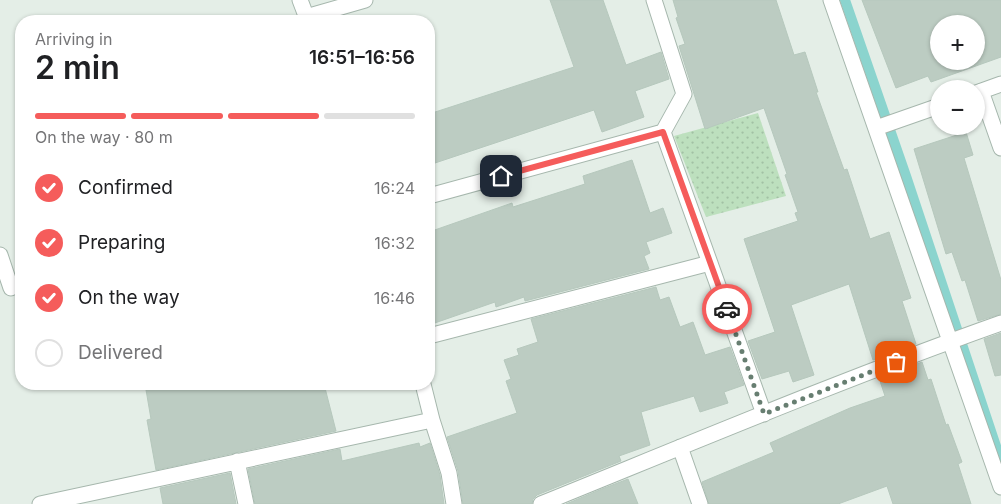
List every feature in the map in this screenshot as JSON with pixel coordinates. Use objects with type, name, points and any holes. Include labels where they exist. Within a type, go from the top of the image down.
[{"type":"street","points":[[300,0],[306,15]]},
{"type":"street","points":[[319,15],[365,0]]},
{"type":"street","points":[[435,194],[663,132],[684,94],[654,0]]},
{"type":"street","points":[[831,0],[1001,487]]},
{"type":"street","points":[[985,90],[1001,84]]},
{"type":"street","points":[[985,107],[1001,148]]},
{"type":"street","points":[[876,128],[930,109]]},
{"type":"street","points":[[663,132],[764,414]]},
{"type":"street","points":[[0,255],[11,288]]},
{"type":"street","points":[[435,334],[710,264]]},
{"type":"street","points":[[541,504],[680,447],[950,341],[1001,323]]},
{"type":"street","points":[[424,390],[449,473],[454,504]]},
{"type":"street","points":[[40,504],[432,420]]},
{"type":"street","points":[[680,447],[700,504]]},
{"type":"street","points":[[237,461],[246,504]]},
{"type":"green space","points":[[758,113],[786,196],[706,217],[674,136]]},
{"type":"building","points":[[550,0],[603,0],[626,65],[661,52],[669,79],[635,91],[644,117],[602,132],[594,110],[435,163],[435,112],[574,67]]},
{"type":"building","points":[[673,0],[776,0],[794,55],[805,52],[818,92],[816,92],[844,170],[847,169],[870,239],[889,232],[911,298],[902,301],[916,344],[873,360],[849,284],[791,305],[814,375],[793,382],[789,371],[762,379],[748,341],[775,332],[744,239],[798,221],[795,213],[798,212],[764,108],[705,129],[679,46],[685,44],[676,18],[678,17]]},
{"type":"building","points":[[862,0],[1001,0],[1001,57],[985,63],[985,15],[930,15],[930,70],[965,70],[937,80],[930,80],[928,76],[896,88]]},
{"type":"building","points":[[957,135],[967,135],[973,155],[964,158],[1001,280],[1001,314],[978,321],[965,280],[962,281],[952,252],[946,254],[914,149]]},
{"type":"building","points":[[632,160],[650,213],[663,208],[672,233],[646,242],[650,253],[644,256],[649,269],[525,301],[524,297],[496,307],[495,302],[435,323],[435,230],[512,203],[513,207],[585,184],[583,176]]},
{"type":"building","points":[[656,287],[660,300],[669,297],[680,327],[693,322],[705,355],[730,347],[744,385],[724,392],[728,403],[700,412],[694,396],[641,412],[650,445],[619,456],[621,461],[537,495],[533,499],[532,504],[463,504],[458,471],[447,437],[517,413],[506,381],[511,379],[504,360],[519,355],[517,349],[538,342],[531,319]]},
{"type":"building","points":[[1001,333],[1001,375],[995,376],[984,339]]},
{"type":"building","points":[[922,362],[928,380],[931,379],[946,425],[948,424],[962,462],[958,464],[971,504],[893,504],[887,486],[838,504],[709,504],[702,482],[774,452],[770,443],[850,408],[885,396],[879,378]]},
{"type":"building","points":[[146,390],[326,390],[336,431],[156,470],[147,420],[151,419]]},
{"type":"building","points":[[419,443],[420,447],[430,443],[440,475],[444,504],[255,504],[248,469],[340,449],[342,461]]},
{"type":"building","points":[[230,473],[236,504],[163,504],[160,488]]},
{"type":"building","points":[[628,479],[638,504],[566,504],[602,489]]},
{"type":"waterway","points":[[845,0],[1001,461]]},
{"type":"way so far","points":[[727,309],[764,414],[896,362]]},
{"type":"route","points":[[501,176],[663,132],[727,309]]}]
